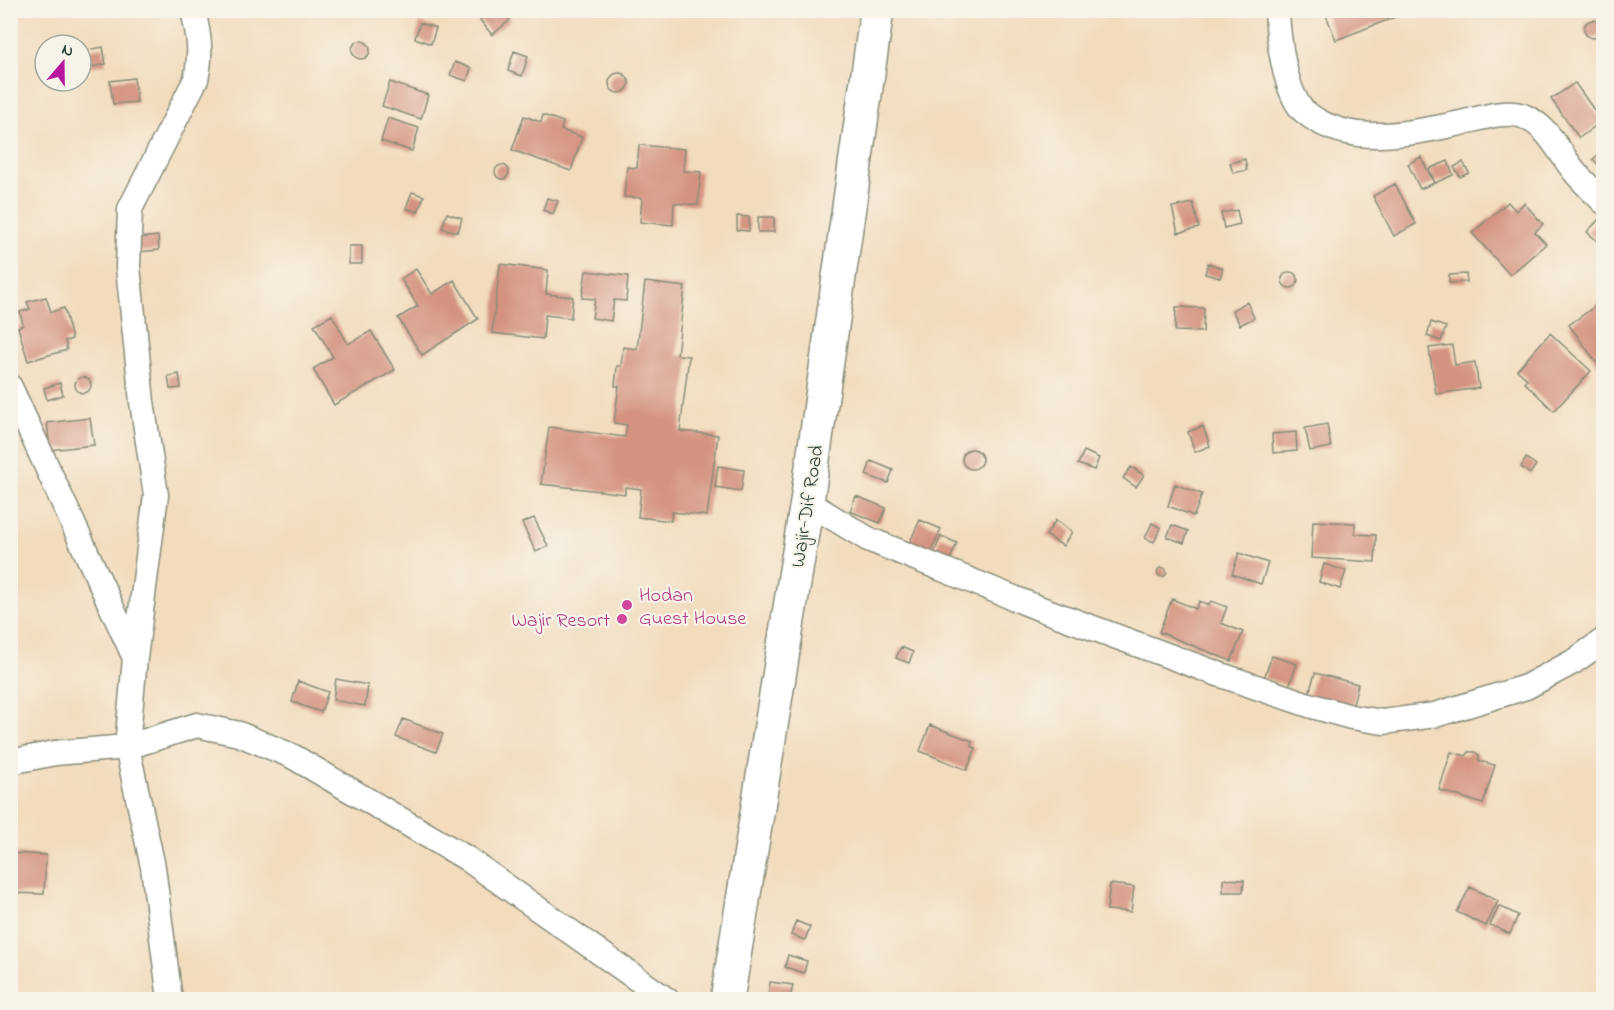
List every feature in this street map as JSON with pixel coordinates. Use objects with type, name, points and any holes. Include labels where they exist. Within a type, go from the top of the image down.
[{"type":"main road","name":"Wajir-Dif Road","points":[[727,999],[807,502],[877,10]]},
{"type":"street","points":[[170,999],[153,867],[127,747],[135,658],[156,495],[142,402],[128,267],[130,209],[196,79],[201,60],[200,38],[193,10]]},
{"type":"street","points":[[1277,10],[1278,32],[1288,80],[1300,109],[1323,125],[1349,133],[1375,135],[1421,131],[1505,114],[1522,115],[1535,122],[1549,135],[1575,172],[1604,202]]},
{"type":"street","points":[[10,387],[135,658]]},
{"type":"street","points":[[807,502],[868,539],[1036,607],[1252,686],[1351,717],[1383,722],[1435,714],[1492,697],[1535,682],[1573,662],[1604,640]]},
{"type":"street","points":[[10,762],[55,753],[127,747],[197,725],[239,734],[292,756],[466,858],[667,999]]},
{"type":"building","points":[[492,10],[502,10],[510,20],[492,35],[480,20]]},
{"type":"building","points":[[1324,10],[1411,10],[1411,11],[1336,40]]},
{"type":"building","points":[[1590,10],[1604,10],[1604,22]]},
{"type":"building","points":[[1593,20],[1599,23],[1602,29],[1599,35],[1593,38],[1587,35],[1584,29],[1587,23]]},
{"type":"building","points":[[420,23],[436,28],[431,44],[415,38]]},
{"type":"building","points":[[357,41],[365,41],[370,46],[368,57],[357,59],[352,54],[352,46]]},
{"type":"building","points":[[103,47],[106,64],[93,67],[93,49]]},
{"type":"building","points":[[514,51],[528,56],[522,76],[508,71]]},
{"type":"building","points":[[455,62],[471,68],[467,81],[450,75]]},
{"type":"building","points":[[615,73],[623,73],[629,79],[629,87],[623,93],[615,93],[609,87],[609,79]]},
{"type":"building","points":[[134,78],[137,102],[113,104],[110,81]]},
{"type":"building","points":[[390,82],[428,95],[421,119],[382,106]]},
{"type":"building","points":[[1575,83],[1602,121],[1579,138],[1551,99]]},
{"type":"building","points":[[543,115],[563,122],[561,130],[582,137],[571,171],[512,150],[524,116],[541,122]]},
{"type":"building","points":[[388,118],[419,128],[412,151],[381,141]]},
{"type":"building","points":[[639,145],[685,149],[683,171],[701,172],[698,205],[674,203],[673,225],[640,222],[642,198],[624,197],[627,167],[637,168]]},
{"type":"building","points":[[1604,150],[1604,171],[1593,159]]},
{"type":"building","points":[[1421,157],[1434,183],[1420,189],[1408,164]]},
{"type":"building","points":[[1245,159],[1247,170],[1233,173],[1230,163]]},
{"type":"building","points":[[1448,161],[1453,175],[1435,183],[1429,169]]},
{"type":"building","points":[[1463,162],[1469,173],[1460,177],[1454,167]]},
{"type":"building","points":[[499,165],[505,165],[509,172],[505,179],[499,179],[495,175],[495,169]]},
{"type":"building","points":[[1395,184],[1416,224],[1394,236],[1373,196]]},
{"type":"building","points":[[412,192],[424,196],[418,212],[406,208]]},
{"type":"building","points":[[547,198],[558,201],[553,214],[543,210]]},
{"type":"building","points":[[1508,202],[1516,211],[1524,203],[1543,224],[1535,232],[1546,244],[1510,275],[1472,233]]},
{"type":"building","points":[[1193,203],[1199,228],[1178,233],[1172,207]]},
{"type":"building","points":[[1237,210],[1240,224],[1224,228],[1221,213]]},
{"type":"building","points":[[447,213],[462,218],[458,232],[442,228]]},
{"type":"building","points":[[1604,214],[1604,247],[1587,232]]},
{"type":"building","points":[[737,216],[749,217],[749,231],[737,230]]},
{"type":"building","points":[[758,217],[774,217],[774,232],[758,232]]},
{"type":"building","points":[[158,236],[159,250],[138,252],[137,238]]},
{"type":"building","points":[[349,246],[362,246],[362,264],[349,264]]},
{"type":"building","points":[[1208,263],[1223,268],[1220,278],[1205,274]]},
{"type":"building","points":[[500,264],[548,270],[546,294],[573,297],[571,318],[545,315],[543,339],[492,333]]},
{"type":"building","points":[[416,269],[432,294],[454,280],[478,319],[422,355],[398,318],[418,306],[401,279]]},
{"type":"building","points":[[586,271],[628,276],[626,301],[614,300],[611,321],[592,318],[595,299],[582,298]]},
{"type":"building","points":[[1290,272],[1296,274],[1298,280],[1296,286],[1290,288],[1284,286],[1282,280],[1284,274]]},
{"type":"building","points":[[1466,274],[1467,282],[1449,283],[1449,275]]},
{"type":"building","points":[[645,282],[685,287],[677,355],[689,356],[680,431],[718,435],[707,516],[672,512],[671,521],[638,517],[641,489],[625,487],[625,494],[541,484],[549,427],[625,437],[627,425],[614,423],[619,386],[615,386],[617,366],[621,366],[623,347],[637,349]]},
{"type":"building","points":[[46,297],[51,312],[64,308],[72,339],[65,341],[67,350],[28,361],[18,327],[23,325],[20,312],[30,309],[27,302]]},
{"type":"building","points":[[1604,300],[1604,362],[1599,366],[1569,325]]},
{"type":"building","points":[[1247,302],[1254,318],[1240,325],[1232,310]]},
{"type":"building","points":[[1176,307],[1204,308],[1203,332],[1175,331]]},
{"type":"building","points":[[332,315],[348,344],[371,331],[395,370],[334,405],[313,369],[333,357],[314,325]]},
{"type":"building","points":[[1431,322],[1446,327],[1441,341],[1427,336]]},
{"type":"building","points":[[1550,333],[1591,371],[1554,411],[1524,382],[1527,379],[1517,370]]},
{"type":"building","points":[[1452,345],[1455,365],[1475,362],[1479,388],[1436,394],[1429,348]]},
{"type":"building","points":[[179,374],[181,388],[170,389],[168,376]]},
{"type":"building","points":[[83,377],[89,379],[91,385],[89,391],[83,393],[77,391],[75,385],[77,379]]},
{"type":"building","points":[[60,383],[63,395],[47,400],[44,388]]},
{"type":"building","points":[[90,418],[94,445],[50,450],[47,423]]},
{"type":"building","points":[[1327,424],[1331,447],[1310,451],[1305,428]]},
{"type":"building","points":[[1203,426],[1210,446],[1195,452],[1188,432]]},
{"type":"building","points":[[1296,432],[1297,451],[1273,453],[1272,434]]},
{"type":"building","points":[[972,449],[979,452],[982,459],[979,466],[972,469],[965,466],[962,459],[965,452]]},
{"type":"building","points":[[1084,451],[1099,458],[1094,470],[1078,464]]},
{"type":"building","points":[[1526,458],[1536,465],[1530,474],[1521,467]]},
{"type":"building","points":[[871,461],[893,470],[888,483],[866,475]]},
{"type":"building","points":[[718,466],[744,470],[741,491],[715,487]]},
{"type":"building","points":[[1131,467],[1144,475],[1136,487],[1123,478]]},
{"type":"building","points":[[1175,484],[1202,494],[1194,516],[1168,506]]},
{"type":"building","points":[[856,496],[886,508],[880,523],[850,511]]},
{"type":"building","points":[[534,518],[548,546],[536,552],[522,523]]},
{"type":"building","points":[[920,520],[941,529],[930,553],[909,544]]},
{"type":"building","points":[[1056,520],[1072,532],[1063,546],[1046,535]]},
{"type":"building","points":[[1313,521],[1355,523],[1355,534],[1376,535],[1375,562],[1311,558]]},
{"type":"building","points":[[1152,523],[1161,528],[1154,542],[1145,538]]},
{"type":"building","points":[[1172,525],[1188,531],[1184,543],[1167,537]]},
{"type":"building","points":[[941,536],[957,543],[949,562],[933,555]]},
{"type":"building","points":[[1239,553],[1268,563],[1261,584],[1232,574]]},
{"type":"building","points":[[1324,564],[1346,571],[1340,589],[1319,582]]},
{"type":"building","points":[[1162,567],[1167,572],[1162,577],[1157,572]]},
{"type":"building","points":[[1172,599],[1196,609],[1199,601],[1209,605],[1211,601],[1227,607],[1221,623],[1243,632],[1231,661],[1159,632]]},
{"type":"building","points":[[901,647],[913,652],[909,663],[896,658]]},
{"type":"building","points":[[1272,656],[1297,664],[1289,686],[1264,678]]},
{"type":"building","points":[[1315,673],[1358,684],[1352,709],[1308,697]]},
{"type":"building","points":[[336,679],[368,685],[365,706],[333,700]]},
{"type":"building","points":[[298,681],[328,692],[321,712],[292,702]]},
{"type":"building","points":[[403,719],[443,734],[436,752],[396,737]]},
{"type":"building","points":[[930,725],[972,741],[971,746],[976,748],[967,770],[920,751]]},
{"type":"building","points":[[1451,752],[1466,756],[1469,752],[1475,752],[1479,755],[1479,761],[1495,765],[1483,804],[1439,790]]},
{"type":"building","points":[[10,853],[46,855],[44,894],[10,893]]},
{"type":"building","points":[[1223,879],[1244,880],[1243,892],[1223,892]]},
{"type":"building","points":[[1110,884],[1134,887],[1131,912],[1107,910]]},
{"type":"building","points":[[1470,887],[1498,901],[1486,926],[1457,912]]},
{"type":"building","points":[[1499,906],[1518,915],[1510,934],[1490,925]]},
{"type":"building","points":[[796,921],[810,927],[805,940],[791,935]]},
{"type":"building","points":[[788,955],[807,961],[804,973],[785,967]]},
{"type":"building","points":[[770,982],[793,985],[790,999],[768,996]]},
{"type":"place","name":"Hodan Guest House","points":[[627,605]]},
{"type":"place","name":"Wajir Resort","points":[[622,619]]}]
